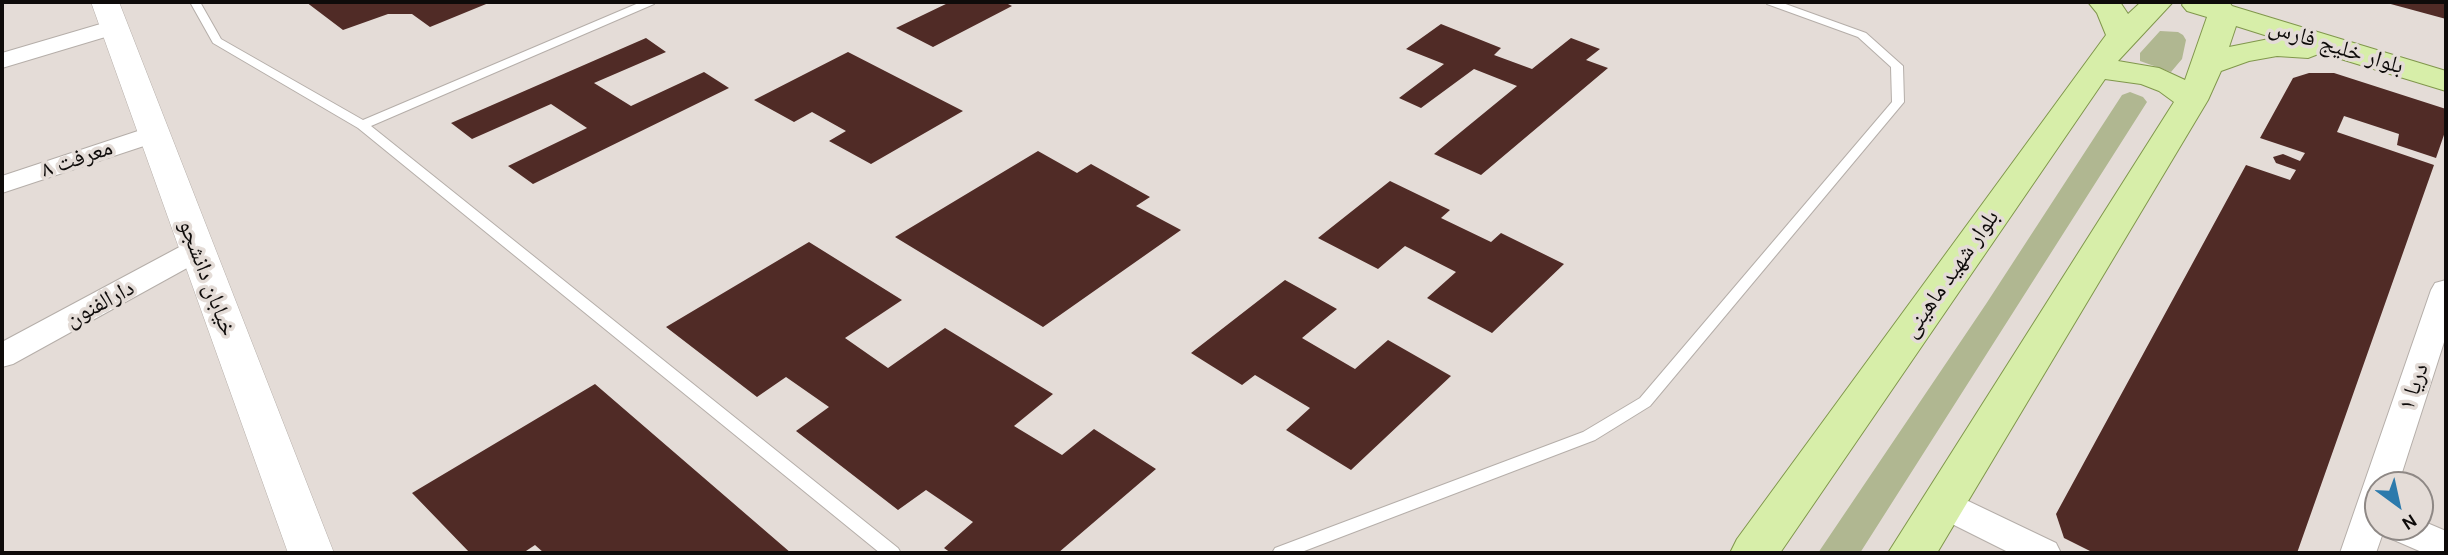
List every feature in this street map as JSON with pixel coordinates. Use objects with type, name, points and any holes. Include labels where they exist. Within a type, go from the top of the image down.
[{"type":"main road","points":[[2104,2],[2111,10],[2122,36]]},
{"type":"main road","name":"بلوار شهید ماهینی","points":[[1754,553],[2096,68],[2122,36],[2158,2]]},
{"type":"main road","name":"بلوار خلیج‌ فارس","points":[[2185,2],[2218,7],[2360,55],[2446,80]]},
{"type":"main road","points":[[2257,2],[2446,57]]},
{"type":"main road","points":[[1912,553],[2200,83],[2218,7]]},
{"type":"main road","points":[[2096,68],[2148,75],[2170,84],[2200,83],[2243,53],[2277,47],[2360,55]]},
{"type":"street","points":[[2,61],[109,14]]},
{"type":"street","name":"خیابان دانشجو","points":[[109,14],[312,553]]},
{"type":"street","name":"معرفت ۸","points":[[2,185],[153,134]]},
{"type":"street","name":"دارالفنون","points":[[2,356],[197,250]]},
{"type":"street","name":"دریا ۱","points":[[2393,471],[2446,290]]},
{"type":"street","points":[[1943,503],[2043,553]]},
{"type":"lane","points":[[195,2],[217,41],[362,125],[892,553]]},
{"type":"lane","points":[[362,125],[650,2]]},
{"type":"lane","points":[[1281,553],[1589,436],[1645,402],[1898,102],[1898,66],[1862,35],[1771,2]]},
{"type":"green space","points":[[2160,31],[2178,32],[2186,40],[2182,59],[2171,72],[2140,61],[2140,53]]},
{"type":"green space","points":[[2130,92],[2143,97],[2147,102],[1860,553],[1818,553],[1986,304],[2122,95]]},
{"type":"building","points":[[306,2],[491,2],[430,27],[412,14],[388,14],[343,30]]},
{"type":"building","points":[[950,2],[1004,2],[1012,6],[933,47],[896,28]]},
{"type":"building","points":[[2446,2],[2446,19],[2387,3]]},
{"type":"building","points":[[1441,24],[1501,48],[1494,55],[1532,69],[1571,38],[1600,49],[1586,60],[1608,68],[1481,175],[1434,154],[1517,86],[1474,69],[1421,108],[1399,98],[1444,64],[1406,49]]},
{"type":"building","points":[[646,38],[666,52],[594,83],[631,106],[704,72],[729,88],[533,184],[508,166],[587,128],[551,104],[472,139],[451,123]]},
{"type":"building","points":[[848,52],[963,111],[871,164],[829,141],[846,131],[812,112],[794,122],[754,100]]},
{"type":"building","points":[[2309,73],[2334,73],[2446,109],[2446,129],[2436,158],[2397,145],[2399,134],[2344,116],[2337,132],[2434,165],[2297,553],[2094,553],[2064,538],[2056,514],[2246,165],[2290,180],[2296,170],[2276,163],[2273,157],[2283,154],[2300,161],[2305,153],[2260,138],[2293,78]]},
{"type":"building","points":[[1038,151],[1077,173],[1091,164],[1150,197],[1136,206],[1181,230],[1043,327],[895,237]]},
{"type":"building","points":[[1390,181],[1450,210],[1441,218],[1491,242],[1501,233],[1564,264],[1492,333],[1427,298],[1456,272],[1405,246],[1378,269],[1318,238]]},
{"type":"building","points":[[809,242],[902,300],[845,338],[888,368],[945,328],[1053,394],[1014,426],[1062,455],[1094,429],[1156,469],[1058,553],[951,553],[944,548],[973,522],[926,490],[898,510],[796,431],[829,407],[786,377],[757,397],[666,327]]},
{"type":"building","points":[[1285,280],[1337,309],[1302,338],[1355,369],[1388,340],[1451,376],[1351,470],[1286,430],[1310,408],[1255,375],[1242,385],[1191,353]]},
{"type":"building","points":[[595,384],[791,553],[544,553],[535,545],[523,553],[470,553],[412,493]]}]
